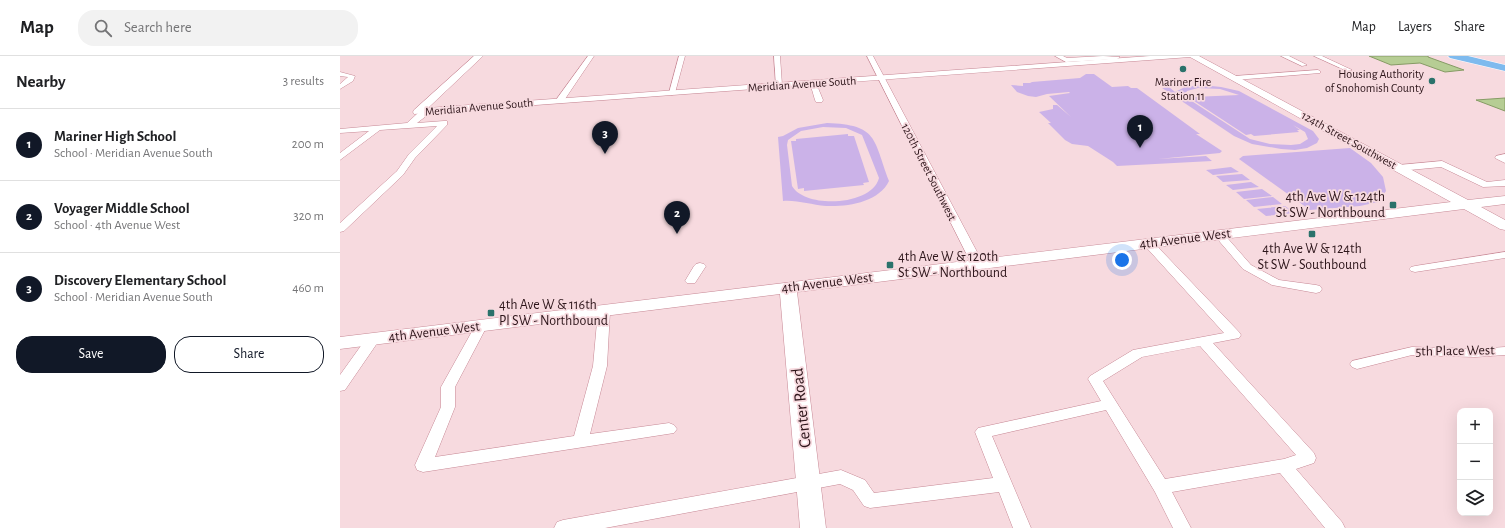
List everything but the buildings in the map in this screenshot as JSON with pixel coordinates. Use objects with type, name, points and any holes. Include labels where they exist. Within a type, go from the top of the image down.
[{"type":"highway","points":[[1454,56],[1505,68]]},
{"type":"street","points":[[399,126],[418,112],[479,56]]},
{"type":"street","points":[[560,100],[591,56]]},
{"type":"street","points":[[672,93],[682,56]]},
{"type":"street","points":[[777,56],[779,85]]},
{"type":"street","name":"120th Street Southwest","points":[[870,56],[978,265]]},
{"type":"street","points":[[1058,56],[1066,60],[1122,58]]},
{"type":"street","name":"Meridian Avenue South","points":[[418,112],[560,100],[882,78],[1122,58],[1186,56]]},
{"type":"street","name":"124th Street Southwest","points":[[1193,56],[1505,226]]},
{"type":"street","points":[[1284,56],[1304,65]]},
{"type":"street","points":[[1317,56],[1349,70]]},
{"type":"street","points":[[1331,56],[1358,67]]},
{"type":"street","points":[[1235,78],[1318,72]]},
{"type":"street","points":[[340,74],[352,76],[351,80],[340,87]]},
{"type":"street","points":[[813,83],[819,100]]},
{"type":"street","points":[[410,125],[421,115],[430,110]]},
{"type":"street","points":[[340,131],[444,123],[412,156],[400,173],[340,229]]},
{"type":"street","points":[[340,157],[378,128]]},
{"type":"street","points":[[1505,157],[1499,158],[1505,160]]},
{"type":"street","points":[[1399,168],[1442,164],[1486,185],[1505,183]]},
{"type":"street","name":"4th Avenue West","points":[[340,343],[1505,200]]},
{"type":"street","points":[[1219,235],[1247,268],[1276,283],[1316,289]]},
{"type":"street","points":[[1149,244],[1234,335],[1138,353],[1095,379],[1161,487],[1182,528]]},
{"type":"street","points":[[1415,269],[1505,255]]},
{"type":"street","points":[[691,281],[700,266]]},
{"type":"street","name":"Center Road","points":[[788,288],[813,528]]},
{"type":"street","points":[[580,441],[600,366],[604,311]]},
{"type":"street","points":[[481,326],[448,387],[448,407],[423,465],[669,429]]},
{"type":"street","points":[[340,386],[373,339]]},
{"type":"street","points":[[1161,487],[1284,466],[1308,458],[1203,341]]},
{"type":"street","name":"5th Place West","points":[[1358,364],[1412,351],[1475,353],[1505,351]]},
{"type":"street","points":[[1022,528],[984,432],[1110,404]]},
{"type":"street","points":[[1284,466],[1336,528]]},
{"type":"street","points":[[563,528],[583,526],[841,477],[859,485],[870,501],[1004,484]]},
{"type":"shaded area","points":[[1086,74],[1094,74],[1112,87],[1128,86],[1131,88],[1137,88],[1200,134],[1196,134],[1222,151],[1220,153],[1158,159],[1206,156],[1212,161],[1117,166],[1088,146],[1072,144],[1065,140],[1048,123],[1051,123],[1039,112],[1053,109],[1053,105],[1057,105],[1071,117],[1049,96],[1070,93],[1069,92],[1047,94],[1036,97],[1017,92],[1011,85],[1023,86],[1023,83],[1080,78]]},
{"type":"shaded area","points":[[1202,85],[1239,91],[1313,131],[1319,139],[1317,143],[1307,148],[1295,150],[1252,144],[1234,136],[1162,88],[1169,87],[1175,92],[1185,87]],"holes":[[[1198,88],[1220,89],[1239,95],[1193,97],[1195,99],[1191,99],[1246,135],[1251,134],[1254,136],[1299,132],[1297,130],[1300,130],[1293,125],[1305,132],[1308,139],[1300,144],[1291,145],[1270,144],[1250,139],[1184,96],[1187,91]]]},
{"type":"shaded area","points":[[827,123],[844,124],[865,131],[876,144],[889,181],[878,194],[862,202],[853,204],[826,206],[794,201],[783,201],[778,137],[798,128]],"holes":[[[823,127],[846,128],[862,135],[879,178],[874,187],[864,194],[852,199],[838,201],[823,201],[810,198],[799,193],[792,186],[787,145],[788,140],[801,131]]]},
{"type":"shaded area","points":[[848,134],[848,136],[854,136],[869,182],[863,183],[864,185],[804,191],[804,188],[798,189],[791,141],[796,141],[796,139]]},
{"type":"shaded area","points":[[1350,148],[1371,163],[1383,177],[1386,191],[1378,202],[1360,206],[1310,210],[1239,159],[1243,156]]},
{"type":"shaded area","points":[[1231,167],[1239,172],[1213,175],[1206,170]]},
{"type":"shaded area","points":[[1242,174],[1250,180],[1223,182],[1216,176]]},
{"type":"shaded area","points":[[1251,182],[1259,187],[1233,190],[1226,185]]},
{"type":"shaded area","points":[[1262,189],[1272,196],[1244,199],[1236,192]]},
{"type":"shaded area","points":[[1273,197],[1282,204],[1254,207],[1246,200]]},
{"type":"shaded area","points":[[1285,206],[1295,213],[1266,216],[1257,209]]},
{"type":"place","name":"Mariner Fire Station 11","points":[[1183,69]]},
{"type":"place","name":"Housing Authority of Snohomish County","points":[[1432,81]]},
{"type":"place","name":"Mariner High School","points":[[1140,148]]},
{"type":"place","name":"Discovery Elementary School","points":[[605,154]]},
{"type":"place","name":"4th Ave W & 124th St SW - Northbound","points":[[1393,205]]},
{"type":"place","name":"Voyager Middle School","points":[[677,234]]},
{"type":"place","name":"4th Ave W & 124th St SW - Southbound","points":[[1312,234]]},
{"type":"place","name":"4th Ave W & 120th St SW - Northbound","points":[[890,265]]},
{"type":"place","name":"4th Ave W & 116th Pl SW - Northbound","points":[[491,313]]}]
